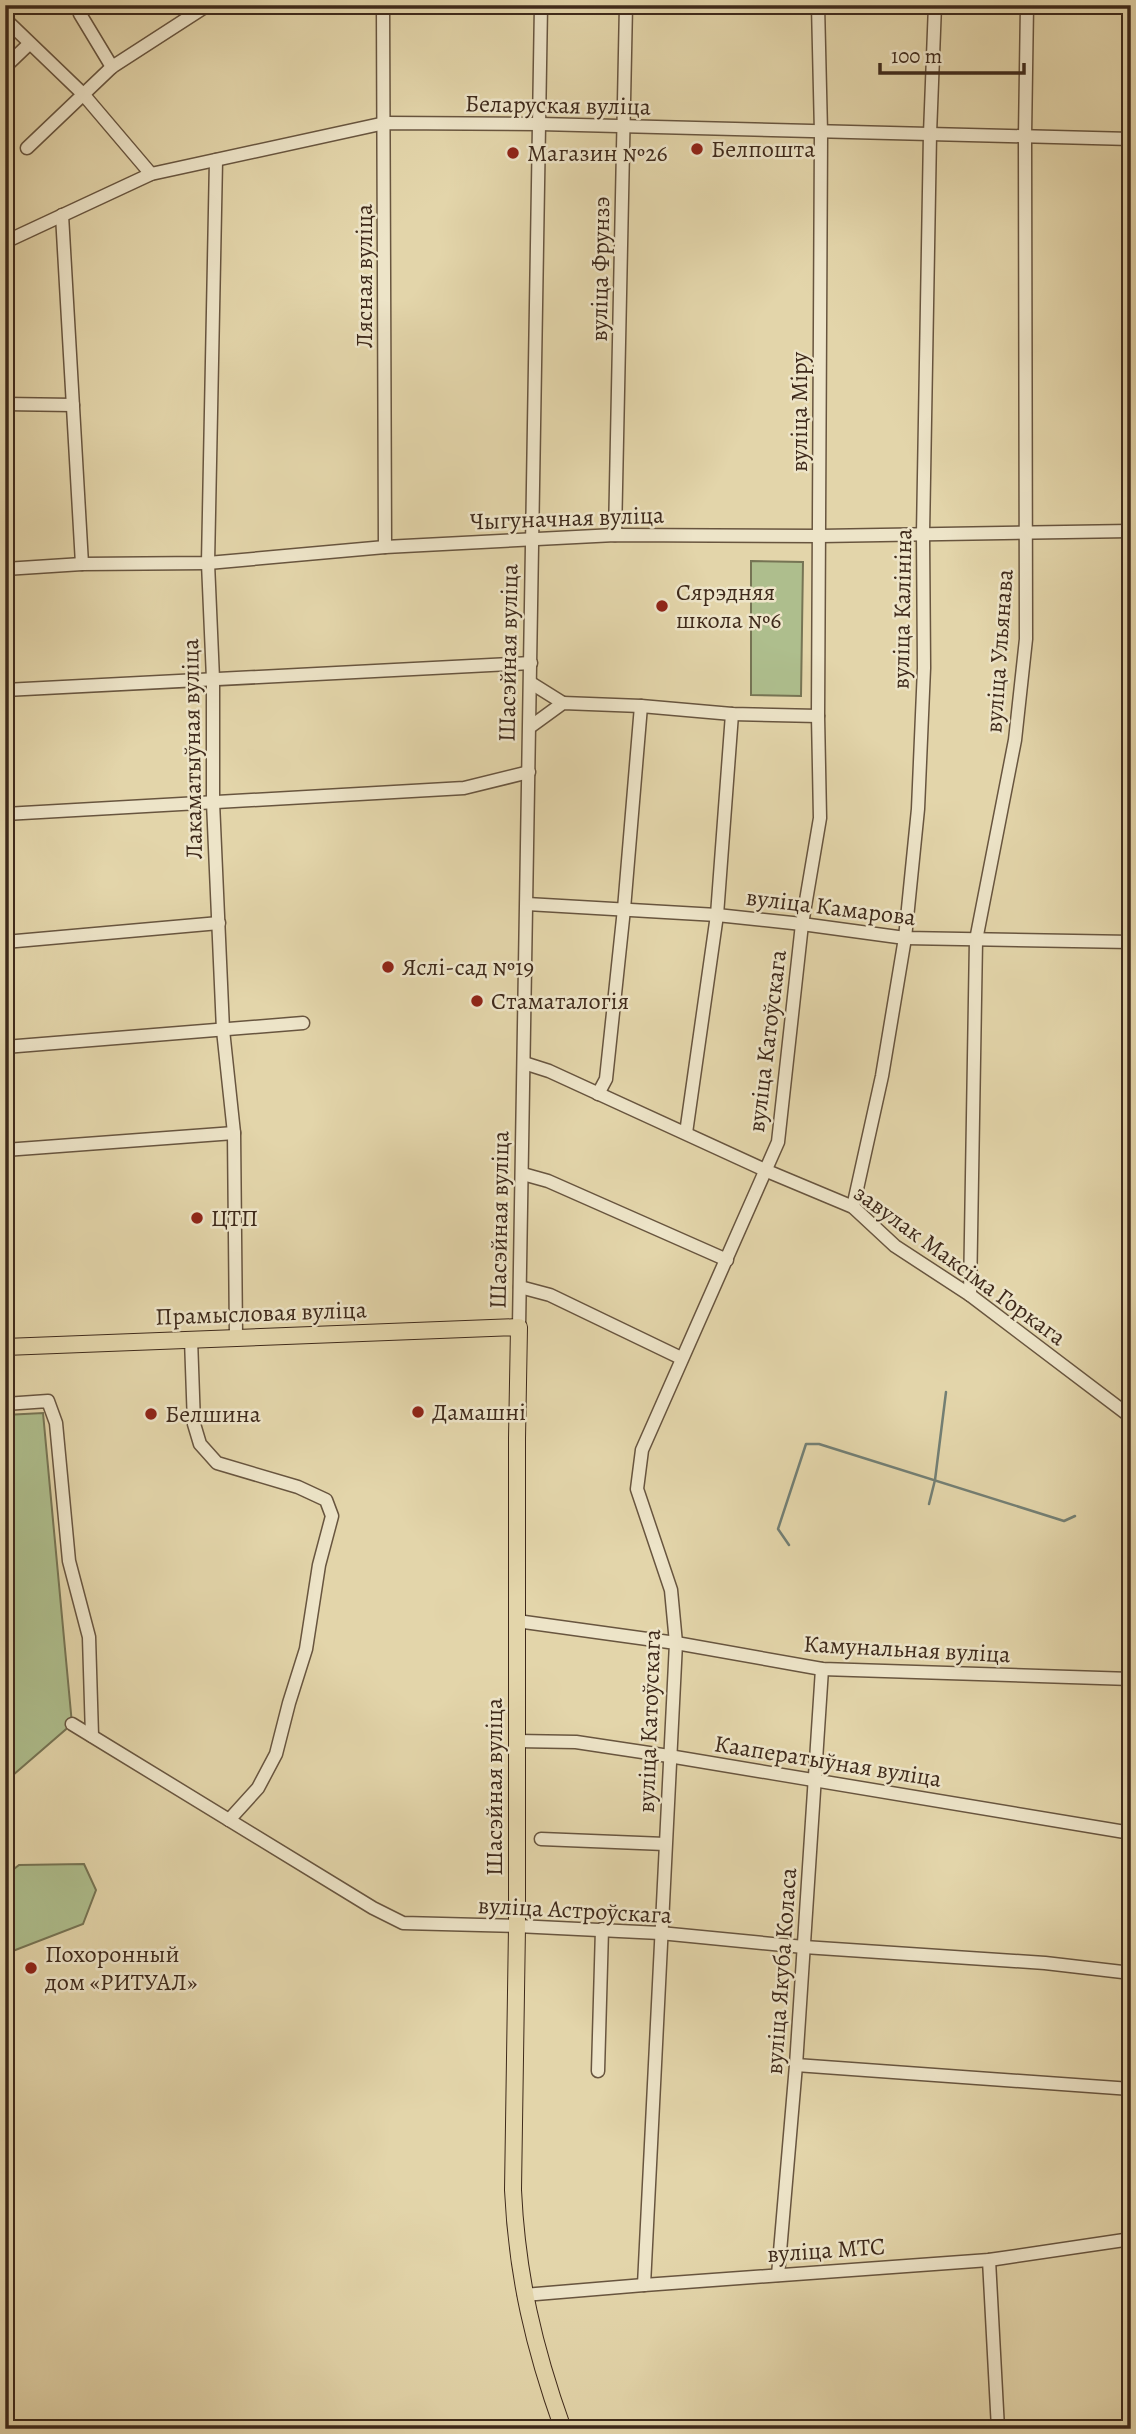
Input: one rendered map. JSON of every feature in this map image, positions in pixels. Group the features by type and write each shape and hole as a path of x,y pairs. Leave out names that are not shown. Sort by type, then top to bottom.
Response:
{"main road":[{"name":"Прамысловая вуліца","path":"5,1347 519,1327"},
{"name":"Шасэйная вуліца","path":"519,1327 517,1926 513,2190 524,2295 540,2361 562,2429"}],"street":[{"path":"89,5 79,14 112,67"},
{"path":"27,148 112,67 208,5"},
{"name":"Лясная вуліца","path":"383,5 385,547"},
{"name":"Шасэйная вуліца","path":"519,1327 541,5"},
{"name":"вуліца Фрунзэ","path":"615,535 626,5"},
{"name":"вуліца Міру","path":"818,5 821,133 818,716 820,818"},
{"name":"вуліца Калініна","path":"853,1207 882,1076 905,939 918,809 923,668 923,534 934,5"},
{"name":"вуліца Ульянава","path":"970,1295 976,940 1015,740 1026,639 1027,5"},
{"path":"5,19 83,94 151,174"},
{"path":"5,67 29,44"},
{"name":"Беларуская вуліца","path":"5,242 151,174 384,123 540,124 1131,139"},
{"name":"Лакаматыўная вуліца","path":"216,160 208,563 213,679 213,802 223,1030 234,1133 236,1337"},
{"path":"62,215 82,564"},
{"path":"5,404 73,405"},
{"name":"Чыгуначная вуліца","path":"5,569 82,564 208,563 385,547 615,535 820,536 1131,531"},
{"path":"5,690 531,663"},
{"path":"531,683 564,703 732,714 818,716"},
{"path":"530,727 564,703"},
{"path":"598,1094 606,1079 641,706"},
{"path":"686,1133 717,915 732,714"},
{"path":"5,814 464,788 529,772"},
{"name":"вуліца Катоўскага","path":"644,2284 669,1756 677,1643 671,1590 637,1489 642,1450 778,1142 802,924 820,818"},
{"name":"вуліца Камарова","path":"527,904 717,915 905,939 1131,942"},
{"path":"5,942 219,923"},
{"path":"5,1047 303,1023"},
{"name":"завулак Максіма Горкага","path":"524,1063 549,1071 766,1171 853,1207 895,1246 970,1295 1131,1417"},
{"path":"5,1150 234,1133"},
{"path":"523,1174 548,1181 727,1260"},
{"path":"520,1287 550,1296 681,1358"},
{"path":"191,1339 194,1423 200,1444 217,1463 298,1487 326,1500 332,1516 318,1565 306,1649 276,1754 258,1788 229,1820"},
{"path":"5,1404 48,1401 56,1423 69,1561 89,1637 92,1736"},
{"name":"Камунальная вуліца","path":"517,1620 677,1643 822,1669 1131,1679"},
{"name":"вуліца Якуба Коласа","path":"778,2275 796,2066 822,1669"},
{"name":"вуліца Астроўскага","path":"72,1724 403,1923 602,1929 804,1947 1045,1963 1131,1973"},
{"name":"Кааператыўная вуліца","path":"517,1741 576,1742 1131,1833"},
{"path":"541,1839 666,1844"},
{"path":"598,2071 602,1929"},
{"path":"796,2066 1131,2089"},
{"name":"вуліца МТС","path":"524,2295 989,2260 1131,2239"},
{"path":"989,2260 998,2429"}],"green space":[{"path":"751,561 803,562 801,696 751,695"},
{"path":"43,1413 72,1724 5,1782 5,1415"},
{"path":"84,1864 96,1890 83,1924 5,1954 5,1876 19,1865"}],"waterway":[{"path":"929,1504 935,1480 946,1392"},
{"path":"789,1545 778,1529 806,1444 819,1444 1064,1521 1075,1516"}],"place":[{"name":"Белпошта","path":"697,149"},
{"name":"Магазин №26","path":"513,153"},
{"name":"Сярэдняя школа №6","path":"662,606"},
{"name":"Яслі-сад №19","path":"388,967"},
{"name":"Стаматалогія","path":"477,1001"},
{"name":"ЦТП","path":"197,1218"},
{"name":"Дамашні","path":"418,1412"},
{"name":"Белшина","path":"151,1414"},
{"name":"Похоронный дом «РИТУАЛ»","path":"31,1968"}]}
